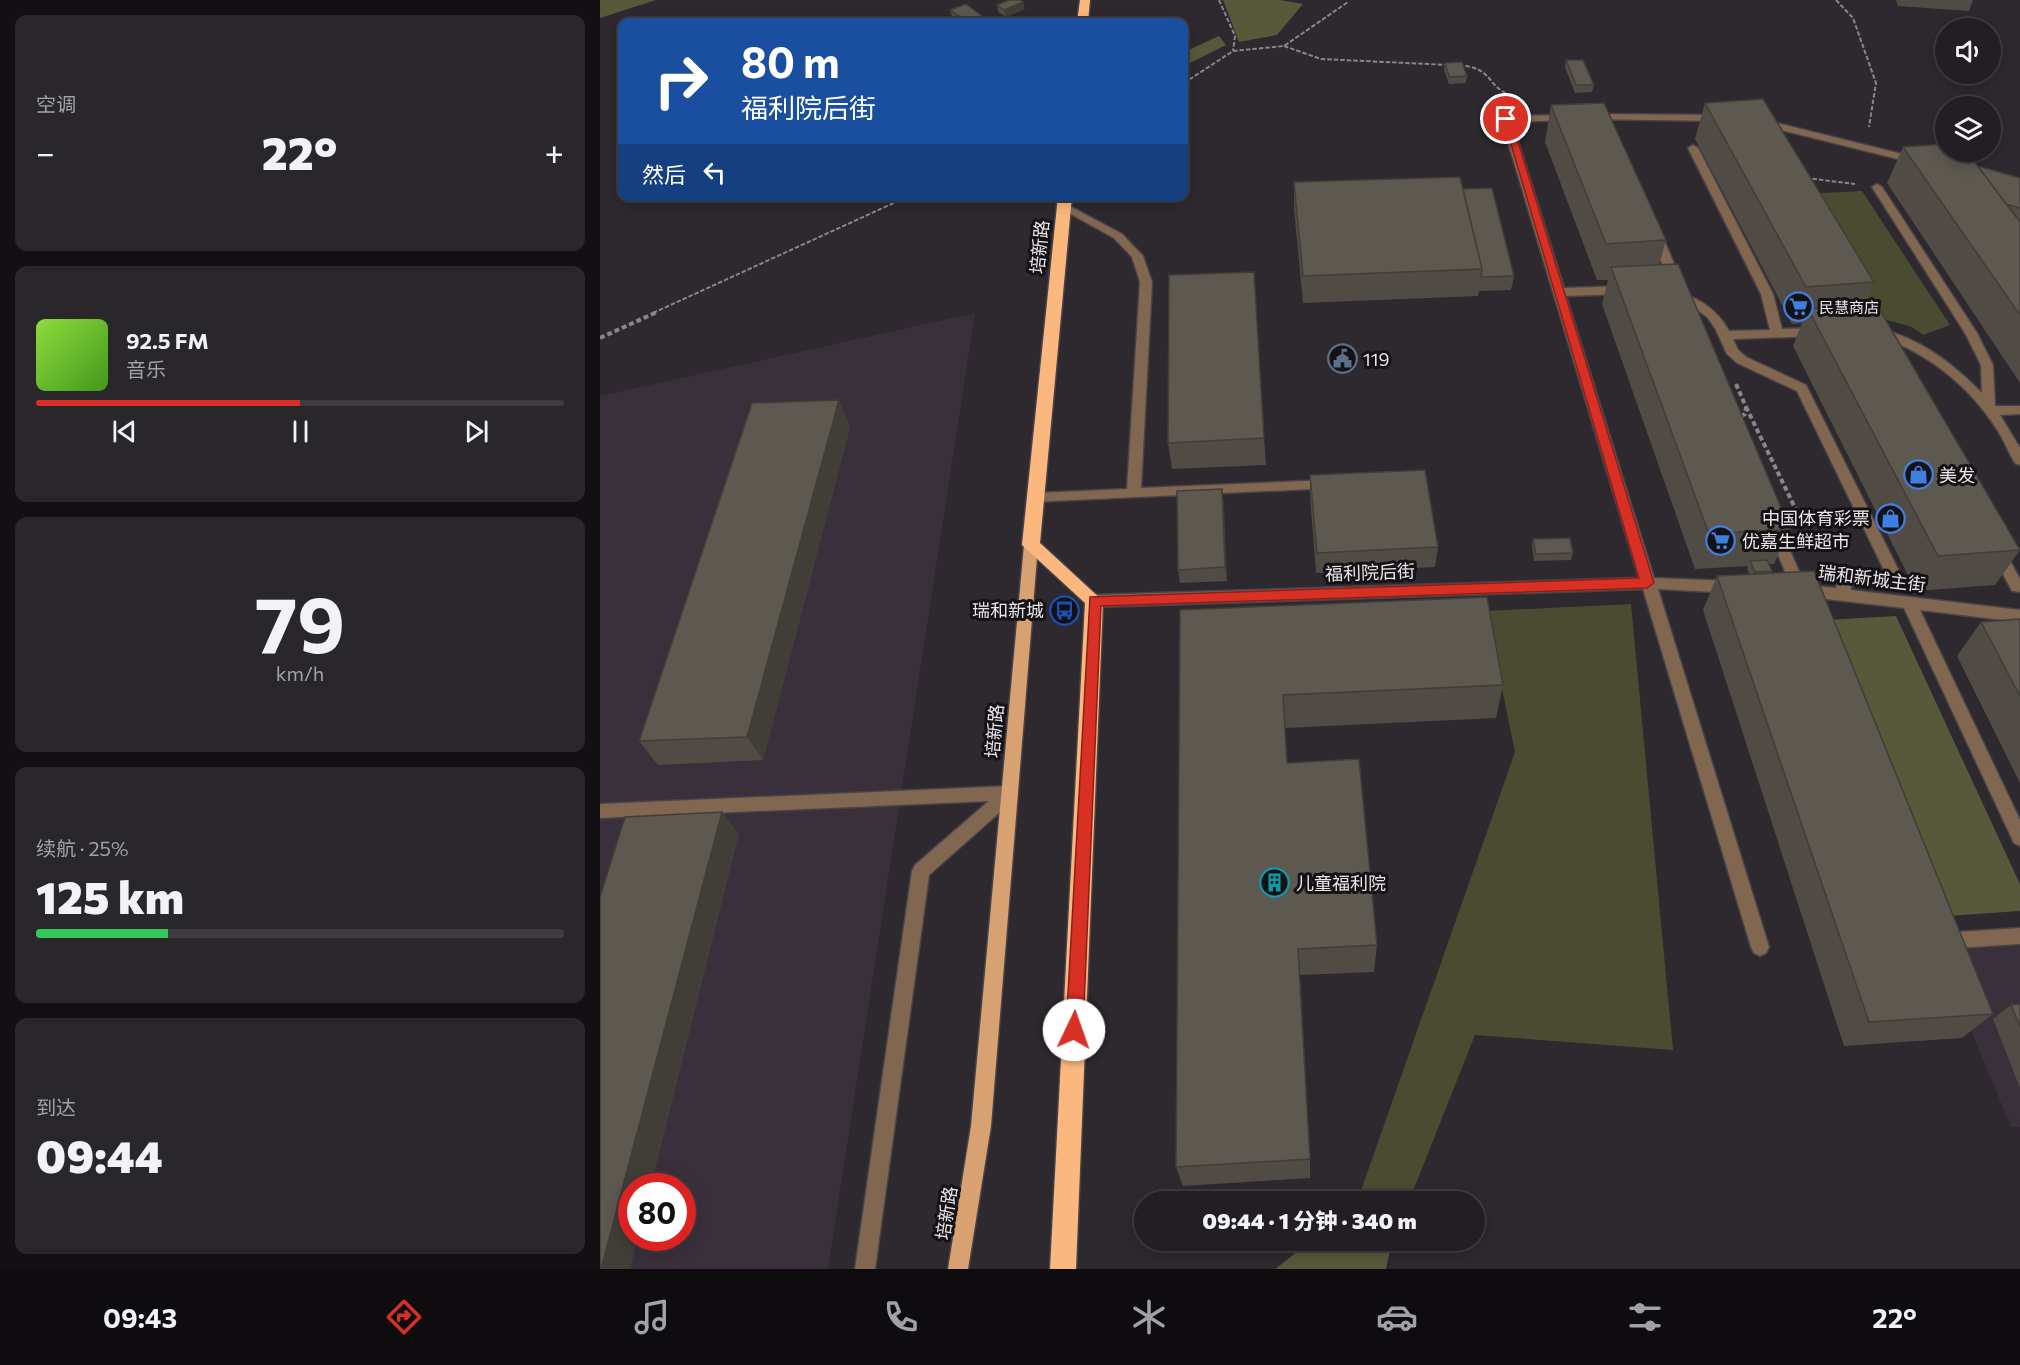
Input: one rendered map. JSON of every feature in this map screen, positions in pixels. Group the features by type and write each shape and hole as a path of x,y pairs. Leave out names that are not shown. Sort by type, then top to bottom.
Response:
{"highway":[{"path":"1083,18 1085,0"},
{"name":"培新路","path":"1031,545 1064,201"},
{"path":"1031,545 1094,601 1063,1269"}],"main road":[{"name":"培新路","path":"958,1269 981,1126 1031,545"}],"street":[{"path":"1760,947 1506,119 1608,122 1742,118 1933,165"},
{"path":"1693,148 1767,294 1777,333"},
{"path":"1877,187 1975,341 1987,365 1989,411"},
{"path":"1064,201 1118,236 1137,255 1146,282 1134,494"},
{"path":"1652,227 1671,271"},
{"path":"1560,292 1634,289"},
{"path":"1687,317 1672,294 1700,303 1720,324 1734,355 1750,366 1785,377 1802,388 1895,577 1845,581 1846,595"},
{"path":"1869,328 1906,342 1956,374 2000,423 2020,460"},
{"path":"1725,335 1831,331"},
{"path":"1912,362 1929,355"},
{"path":"1989,411 2020,410"},
{"path":"1036,498 1341,484"},
{"path":"1769,516 1794,589 1808,611"},
{"path":"1988,535 2018,587"},
{"path":"1647,583 1752,588"},
{"name":"福利院后街","path":"1094,601 1647,583"},
{"name":"瑞和新城主街","path":"1794,589 2020,616"},
{"path":"1909,602 2020,838"},
{"path":"600,811 1010,793"},
{"path":"865,1269 921,871 1010,793"},
{"path":"1934,920 1942,941 2020,936"}],"path":[{"path":"1219,0 1235,36 1233,51"},
{"path":"1836,0 1853,18 1876,83 1871,126 1863,130"},
{"path":"1284,46 1348,2"},
{"path":"1188,80 1233,51 1284,46 1321,59 1478,66 1488,71 1499,91 1511,95"},
{"path":"1798,177 1877,187"},
{"path":"600,338 898,201"},
{"path":"1743,361 1733,376 1802,523"},
{"path":"1737,418 1745,414 1746,407"}],"shaded area":[{"path":"975,313 828,1269 600,1269 600,396"},
{"path":"2020,941 2020,1127 2011,1127 1937,948"}],"green space":[{"path":"600,0 656,0 600,18"},
{"path":"1223,0 1280,0 1303,4 1277,35 1239,42"},
{"path":"1219,36 1226,45 1188,64 1188,50"},
{"path":"1862,191 1950,325 1923,335 1912,327 1876,317 1802,194"},
{"path":"1631,604 1673,1050 1475,1035 1413,1191 1361,1191 1515,752 1486,611"},
{"path":"1896,616 2020,884 2020,911 1947,916 1826,620"},
{"path":"1298,1251 1390,1251 1386,1269 1275,1269"}],"building":[{"path":"1009,0 1023,2 1004,10 997,5"},
{"path":"966,4 985,18 962,18 950,10"},
{"path":"1566,60 1583,60 1594,85 1576,85"},
{"path":"1462,62 1467,76 1449,77 1445,63"},
{"path":"1763,99 1874,282 1806,287 1705,103"},
{"path":"1604,103 1666,240 1606,244 1551,105"},
{"path":"1935,145 1935,162 1975,162 2020,222 2020,315 1903,147"},
{"path":"1978,166 2020,178 2020,208 2006,204"},
{"path":"1460,177 1482,269 1303,276 1294,182"},
{"path":"1492,188 1514,276 1481,277 1482,269 1463,189"},
{"path":"1678,264 1790,529 1709,534 1611,267"},
{"path":"1254,272 1264,438 1168,443 1169,275"},
{"path":"1877,305 2020,550 1938,556 1808,309"},
{"path":"839,400 747,737 639,741 752,403"},
{"path":"1425,470 1438,547 1317,553 1310,475"},
{"path":"1222,489 1225,567 1178,570 1177,491"},
{"path":"1570,538 1573,553 1536,554 1533,539"},
{"path":"1767,560 1772,571 1755,572 1750,561"},
{"path":"1814,571 1993,1014 1869,1022 1717,576"},
{"name":"儿童福利院","path":"1487,597 1503,685 1283,695 1287,763 1359,759 1377,945 1298,949 1310,1159 1176,1167 1180,610"},
{"path":"2020,619 2020,696 1981,622"},
{"path":"722,812 626,1173 618,1173 618,1205 600,1269 600,897 625,817"},
{"path":"2020,1004 2020,1027 2011,1005"}],"place":[{"name":"民慧商店","path":"1798,307"},
{"name":"119","path":"1342,359"},
{"name":"美发","path":"1918,475"},
{"name":"中国体育彩票","path":"1891,518"},
{"name":"优嘉生鲜超市","path":"1721,541"},
{"name":"瑞和新城","path":"1065,610"},
{"name":"儿童福利院","path":"1275,883"}],"route":[{"path":"1074,1030 1094,601 1647,583 1506,119"}]}
